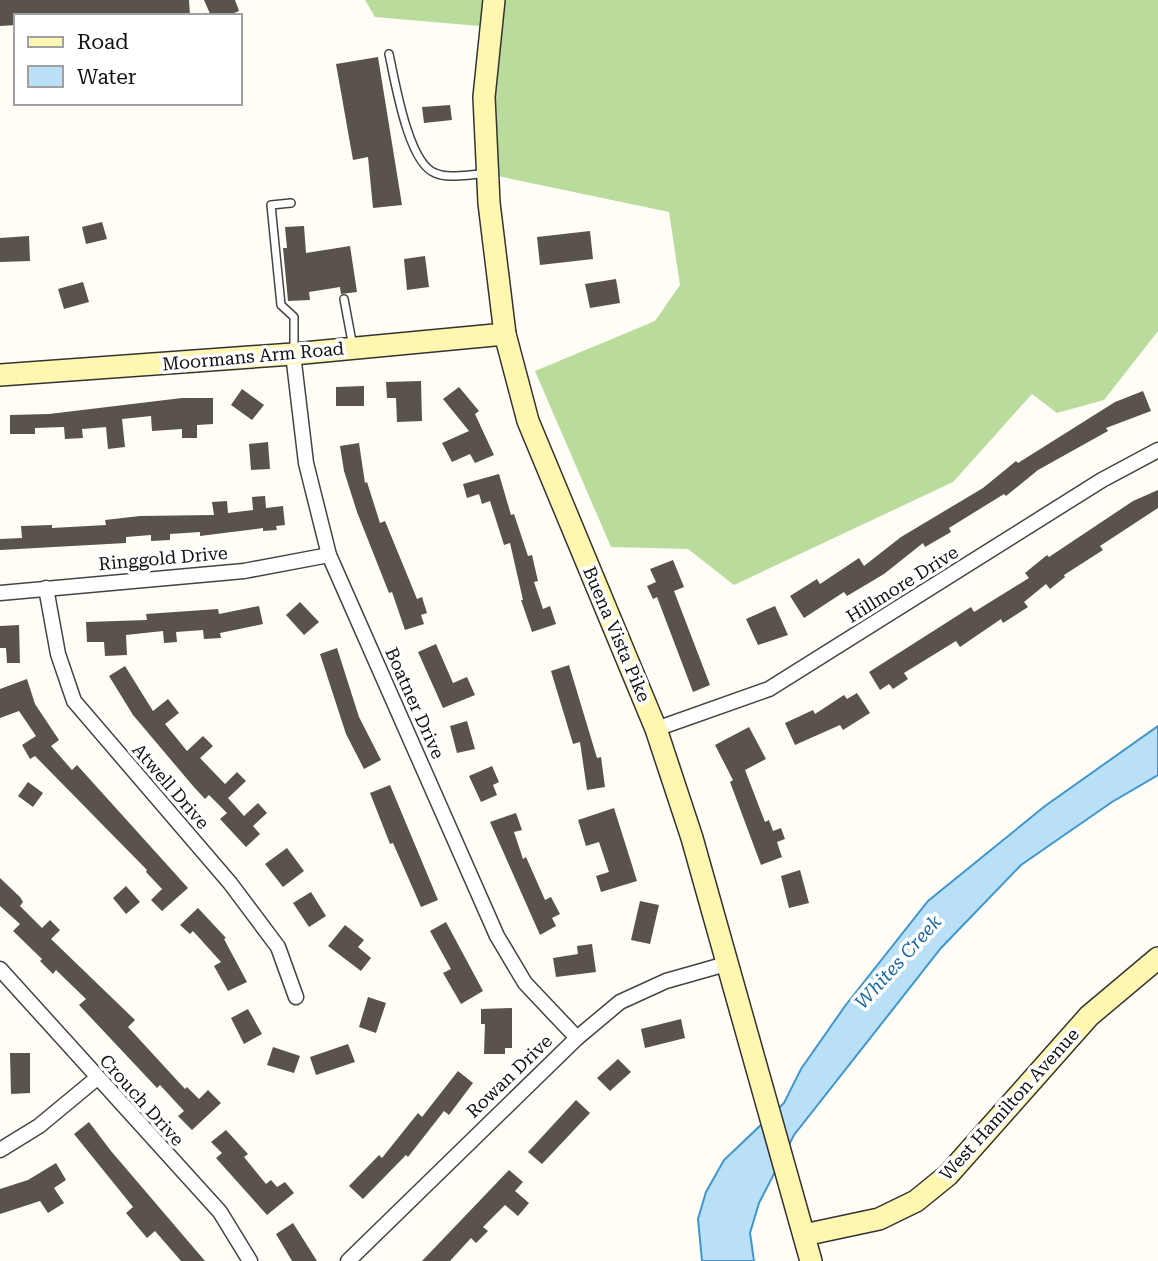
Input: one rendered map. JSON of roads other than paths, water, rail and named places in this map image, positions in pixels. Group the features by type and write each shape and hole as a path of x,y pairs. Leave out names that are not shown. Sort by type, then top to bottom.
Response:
{"main road":[{"name":"Buena Vista Pike","path":"494,0 484,97 488,174 505,334 528,421 656,729 692,838 811,1261"},
{"name":"Moormans Arm Road","path":"0,375 293,354 505,334"},
{"name":"West Hamilton Avenue","path":"804,1235 879,1219 916,1201 948,1175 1089,1016 1158,958"}],"street":[{"name":"Boatner Drive","path":"293,354 306,463 329,555 497,936 525,983 577,1038"},
{"name":"Hillmore Drive","path":"656,729 769,689 1102,480 1158,450"},
{"name":"Ringgold Drive","path":"0,593 268,568 329,555"},
{"name":"Atwell Drive","path":"46,588 58,654 74,701 230,883 278,947 296,997"},
{"name":"Rowan Drive","path":"348,1261 577,1038 620,1002 666,981 726,964"},
{"name":"Crouch Drive","path":"0,969 220,1212 250,1261"},
{"path":"0,1150 39,1126 97,1078"}],"lane":[{"path":"389,54 411,137 422,163 435,173 488,174"},
{"path":"290,203 271,205 281,305 294,317 296,339 293,354"},
{"path":"344,299 354,348"}],"water":[{"name":"Whites Creek","path":"1158,726 1158,775 1112,802 1021,865 941,948 794,1135 759,1203 750,1233 754,1261 702,1261 698,1219 706,1192 724,1160 784,1103 801,1069 845,1006 928,901 1045,806"}]}
